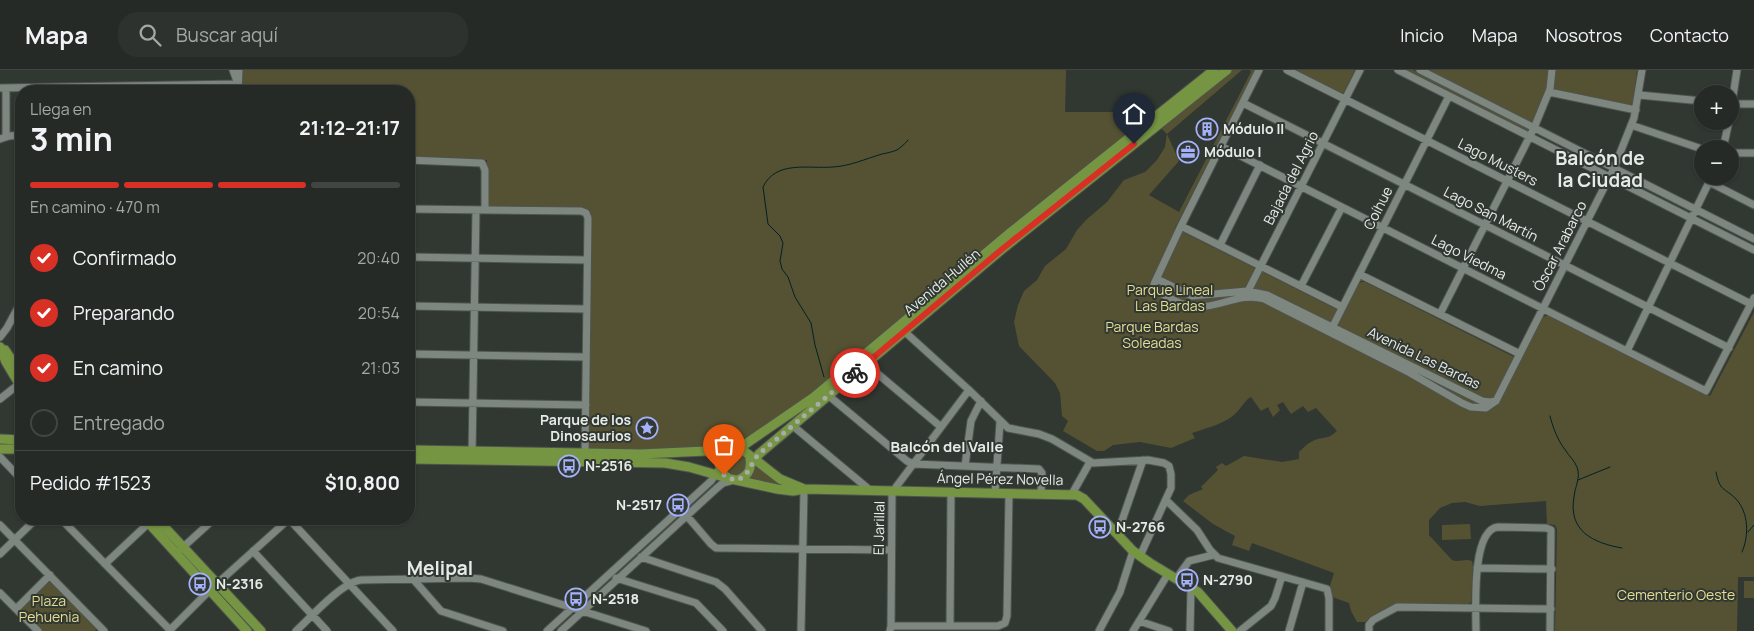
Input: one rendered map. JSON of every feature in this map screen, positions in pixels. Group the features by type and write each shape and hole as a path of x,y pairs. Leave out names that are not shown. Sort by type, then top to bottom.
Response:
{"main road":[{"name":"Avenida Huilén","path":"751,460 1012,241 1227,70"},
{"name":"Avenida Huilén","path":"731,450 749,442 814,397 1001,241 1211,71"},
{"path":"0,343 15,370"},
{"path":"0,347 6,362 15,373"},
{"path":"0,439 15,440"},
{"path":"0,449 15,450"},
{"name":"Ángel Pérez Novella","path":"415,450 472,455 585,458 665,463 718,471 733,479 793,491 804,489 1072,494 1084,499 1137,554 1203,597 1232,631"},
{"path":"718,471 721,459 731,450"},
{"name":"Ángel Pérez Novella","path":"585,458 640,454 744,451 751,460 780,479 804,489"},
{"name":"Ángel Pérez Novella","path":"415,459 472,455"},
{"path":"733,479 745,476 750,469 751,460"},
{"path":"156,525 214,587 261,631"},
{"path":"214,587 247,631"}],"street":[{"path":"233,70 237,85"},
{"path":"238,85 239,70"},
{"path":"1157,279 1181,226 1260,70"},
{"name":"Lago Musters","path":"1287,70 1670,263 1753,301"},
{"name":"Bajada del Agrio","path":"1246,294 1360,70"},
{"path":"1398,70 1754,250"},
{"path":"1420,70 1754,240"},
{"path":"1440,314 1534,128 1549,92 1552,70"},
{"name":"Óscar Arabarco","path":"1496,401 1614,168 1636,110 1642,70"},
{"path":"1734,85 1737,70"},
{"path":"3,88 3,138"},
{"path":"1549,92 1636,110"},
{"path":"1639,95 1694,101"},
{"name":"Coíhue","path":"1331,329 1449,96"},
{"name":"Lago San Martín","path":"1243,103 1728,348"},
{"path":"1739,104 1754,104"},
{"path":"1631,125 1694,146"},
{"name":"Lago Viedma","path":"1221,146 1706,391 1728,348"},
{"path":"1739,153 1754,153"},
{"path":"415,160 478,162 484,164 485,210"},
{"path":"1220,245 1260,165"},
{"path":"1627,351 1708,185"},
{"path":"1721,185 1754,205"},
{"path":"1301,286 1342,207"},
{"path":"415,209 580,211 586,213 588,218 585,458"},
{"path":"472,455 476,210"},
{"path":"1181,226 1342,307"},
{"path":"415,257 587,260"},
{"path":"1359,274 1520,354"},
{"name":"Avenida Las Bardas","path":"1246,294 1196,307 1182,304 1156,291 1154,288 1157,279 1192,296 1246,294 1267,295 1471,407 1486,408 1496,401"},
{"path":"1728,348 1753,301"},
{"path":"415,306 587,309"},
{"path":"0,337 15,313"},
{"name":"Avenida Las Bardas","path":"1331,329 1482,401 1496,401"},
{"path":"905,332 1008,428 1039,434 1052,439 1090,462 1101,464 1143,460 1164,463 1169,466 1171,484 1166,500 1099,631"},
{"path":"415,354 586,357"},
{"path":"866,364 942,427"},
{"path":"0,399 15,386"},
{"name":"El Jarillal","path":"890,628 892,498 894,491 969,390"},
{"path":"829,396 913,464 1037,469 1042,471 1041,494"},
{"path":"965,466 971,422 981,401"},
{"path":"415,402 586,405"},
{"path":"995,493 1000,422"},
{"path":"793,426 871,491"},
{"path":"0,457 15,472"},
{"path":"1117,535 1143,460"},
{"path":"1072,494 1090,462"},
{"path":"547,631 718,471"},
{"path":"561,631 720,486 733,479"},
{"path":"801,631 804,489"},
{"path":"950,626 951,492"},
{"path":"890,628 950,626 973,628 1001,626 1005,623 1007,616 1009,493"},
{"path":"1166,500 1197,530 1213,554 1224,560 1322,587 1328,592 1328,631"},
{"path":"687,516 716,548 891,550"},
{"path":"0,525 101,630"},
{"path":"0,554 30,525"},
{"path":"67,525 170,631 214,587 282,525"},
{"path":"105,564 146,525"},
{"path":"180,550 207,525"},
{"path":"295,525 393,631"},
{"path":"1476,631 1477,568 1486,535 1490,529 1498,527 1550,529 1552,534 1550,631"},
{"path":"253,551 327,631"},
{"path":"1133,631 1172,577 1189,561 1213,554"},
{"path":"642,557 716,582 725,589 762,631"},
{"path":"1477,568 1552,569"},
{"path":"610,574 696,603 723,631"},
{"path":"16,609 50,575"},
{"path":"1240,631 1271,606 1282,576"},
{"path":"296,631 349,584 361,580 477,578 646,631"},
{"path":"413,579 441,611 503,631"},
{"path":"1289,631 1303,582"},
{"path":"1190,631 1191,588"},
{"path":"0,593 38,631"},
{"path":"1369,628 1373,620 1397,607 1551,608"},
{"path":"1139,621 1170,631"}],"green space":[{"path":"242,70 1066,70 1065,112 1147,112 1152,117 811,396 738,445 689,450 589,449 587,444 590,210 491,207 487,203 487,160 415,158 415,85 241,85"},
{"path":"1231,70 1242,70 1167,134 1159,126"},
{"name":"Parque Bardas Soleadas","path":"1250,70 1255,70 1175,228 1344,313 1358,285 1361,282 1365,282 1520,360 1543,317 1549,315 1710,396 1754,312 1754,577 1738,577 1737,631 1555,631 1557,529 1555,525 1547,524 1546,501 1480,506 1465,502 1452,503 1440,508 1429,520 1429,535 1452,560 1472,561 1471,602 1466,605 1394,604 1369,618 1366,622 1357,622 1349,603 1335,598 1328,592 1334,573 1252,543 1249,551 1232,545 1235,536 1213,524 1183,501 1189,495 1203,489 1201,487 1218,470 1216,467 1222,463 1226,466 1244,456 1282,462 1299,459 1299,452 1308,444 1315,440 1329,437 1337,431 1316,408 1308,412 1303,406 1291,414 1283,402 1277,405 1280,410 1273,417 1268,407 1261,411 1251,397 1227,420 1192,433 1195,438 1171,448 1140,442 1113,445 1104,451 1097,451 1063,431 1068,421 1062,416 1060,393 1055,383 1019,346 1014,322 1018,305 1024,291 1037,280 1045,266 1066,249 1077,230 1107,202 1124,180 1145,172 1157,160 1165,147 1167,134 1179,161 1149,195 1179,212 1251,72"},
{"path":"1292,70 1355,70 1344,92 1341,94"},
{"path":"1402,70 1413,70 1527,127 1528,130 1527,132"},
{"path":"1425,70 1550,70 1548,87 1534,122 1531,123"},
{"path":"1555,70 1637,70 1633,103 1630,105 1554,91 1552,88"},
{"path":"735,452 740,453 746,459 746,469 740,475 735,476 730,475 724,469 723,464 724,459 730,453"},
{"path":"754,465 794,489 747,479"},
{"path":"1470,524 1471,539 1442,540 1442,525"},
{"name":"Plaza Pehuenia","path":"50,580 97,627 95,631 41,631 21,610 21,607"},
{"path":"1744,581 1754,581 1754,598 1744,598"}],"waterway":[{"path":"824,377 811,323 795,297 788,277 782,269 780,261 783,243 780,236 768,224 763,187 769,178 784,169 833,167 858,162 897,150 908,140"},
{"path":"1550,416 1558,439 1577,467 1578,478 1573,509 1579,527 1592,539 1622,548"},
{"path":"1578,480 1610,467"},
{"path":"1716,472 1721,486 1736,499 1743,511 1747,532 1742,552"},
{"path":"1748,532 1754,525"}],"way so far":[{"path":"724,475 734,480 745,476 753,460 759,454 855,373"}],"place":[{"name":"Módulo II","path":"1207,129"},
{"name":"Módulo I","path":"1188,152"},
{"name":"Parque de los Dinosaurios","path":"647,428"},
{"name":"N-2516","path":"569,466"},
{"name":"N-2517","path":"678,505"},
{"name":"N-2766","path":"1100,527"},
{"name":"N-2790","path":"1187,580"},
{"name":"N-2316","path":"200,584"},
{"name":"N-2518","path":"576,599"}],"district":[{"name":"Balcón de la Ciudad","path":"1600,169"},
{"name":"Balcón del Valle","path":"947,447"},
{"name":"Melipal","path":"440,568"}],"route":[{"path":"855,373 1001,250 1134,144"}],"park label":[{"name":"Parque Lineal Las Bardas","path":"1170,298"},
{"name":"Cementerio Oeste","path":"1676,595"}]}
